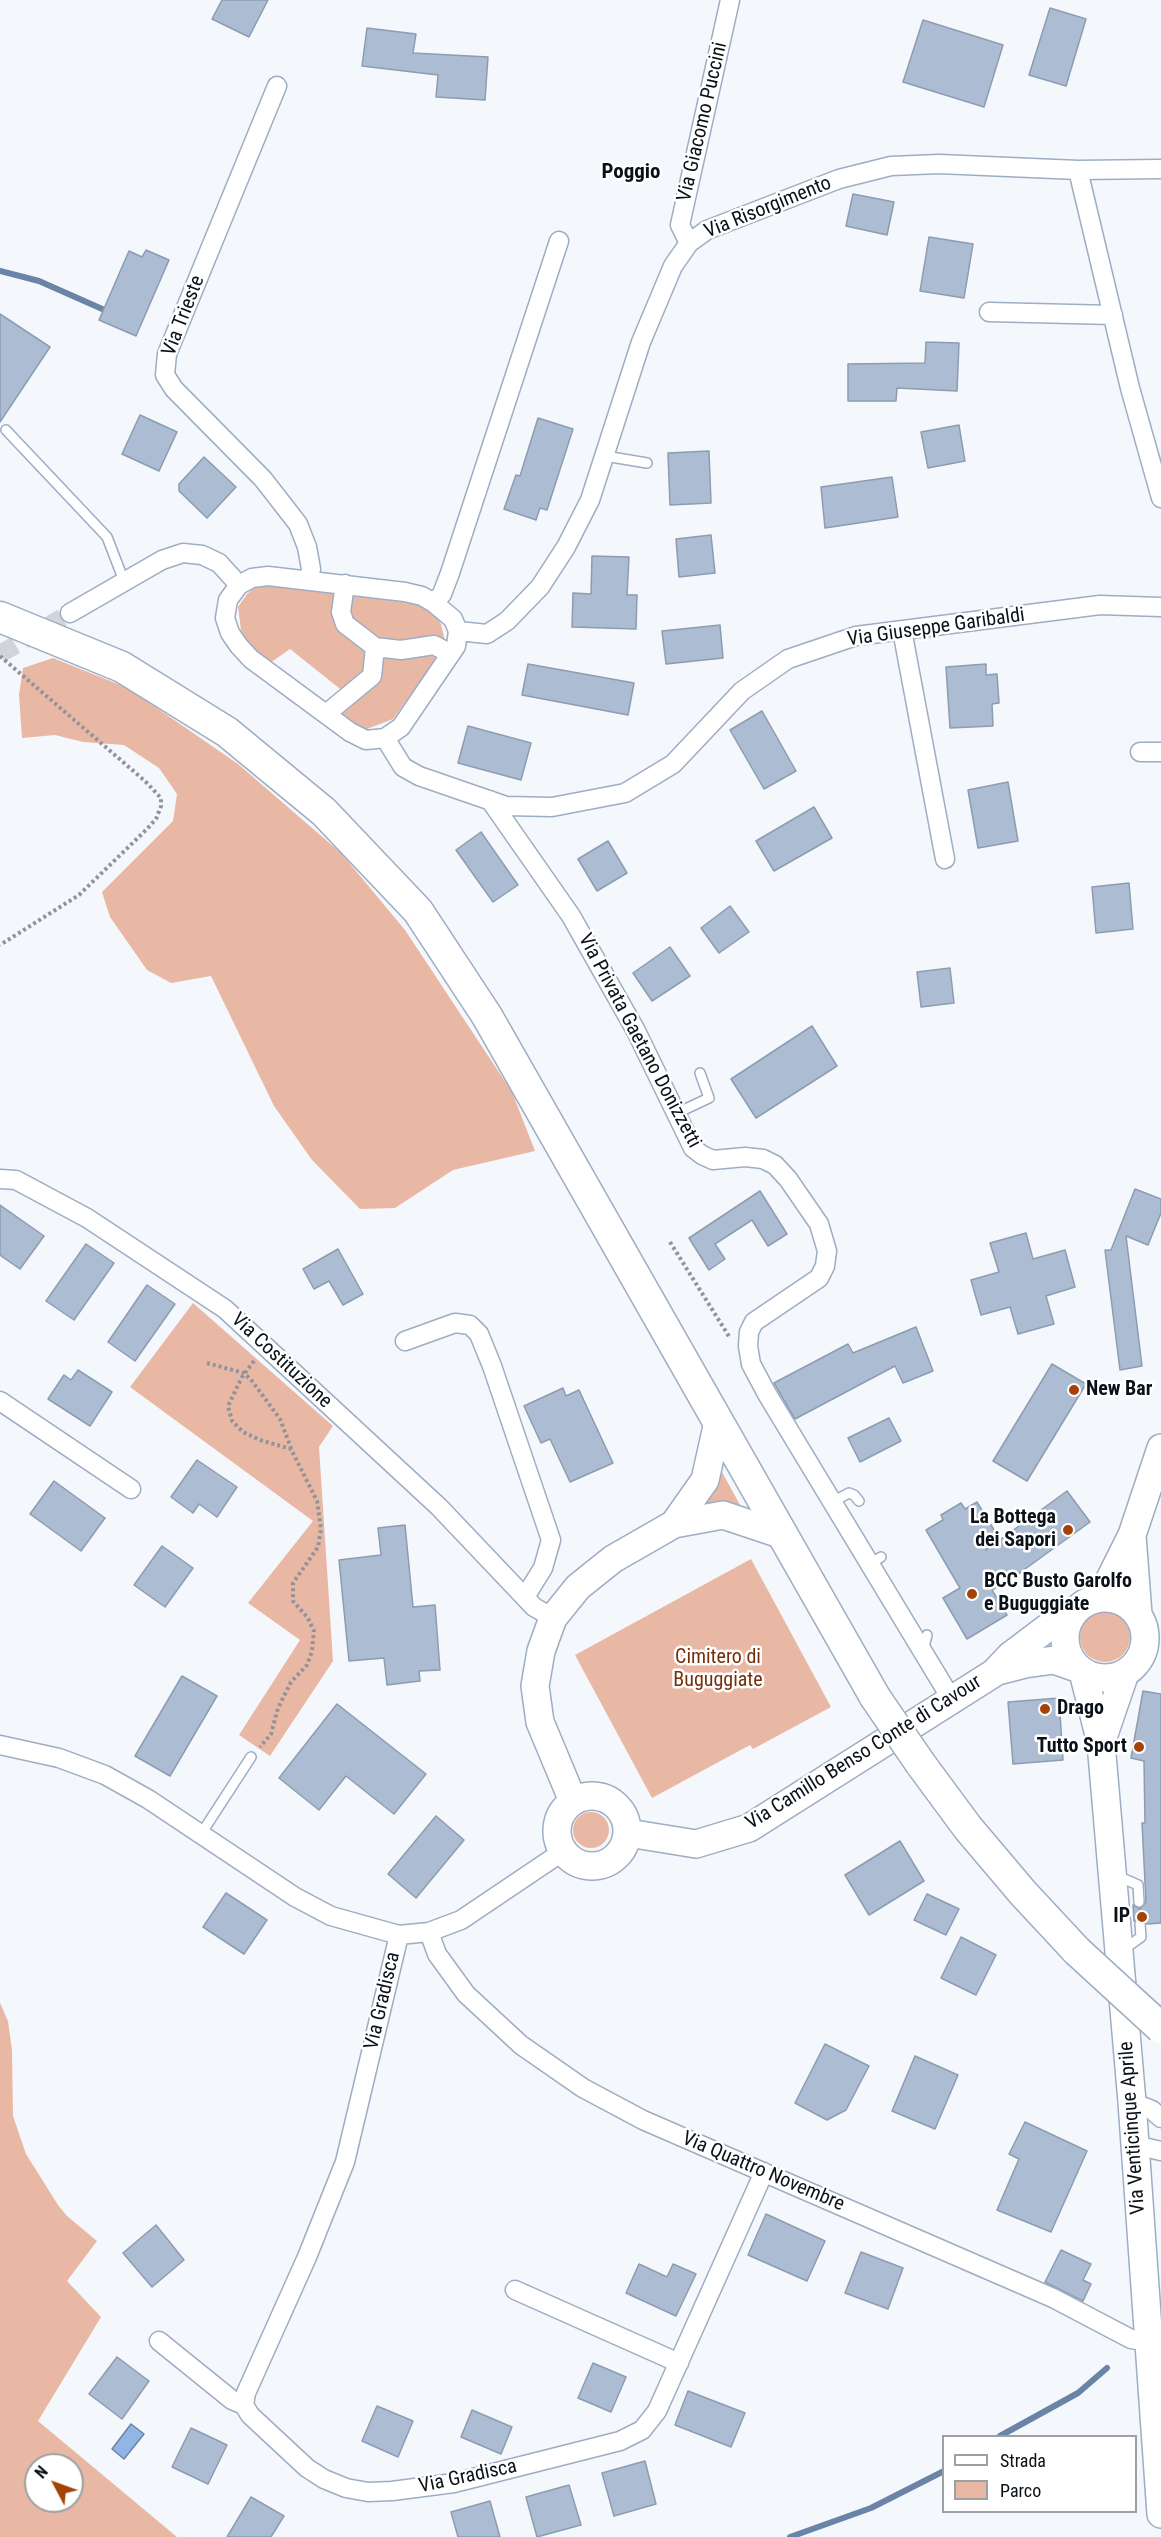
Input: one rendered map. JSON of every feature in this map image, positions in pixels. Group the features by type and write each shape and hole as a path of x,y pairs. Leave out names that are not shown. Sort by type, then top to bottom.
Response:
{"main road":[{"path":"0,617 122,668 227,732 324,812 418,911 487,1016 875,1698 968,1828 1023,1893 1077,1951 1161,2028"},
{"path":"674,1524 705,1480 718,1422"},
{"path":"1101,1597 1132,1535 1161,1448"},
{"path":"573,1801 540,1722 535,1686 541,1651 553,1618 578,1587 613,1559 674,1524 723,1515 780,1534"},
{"path":"1132,1535 1138,1614 1145,1634 1143,1663 1104,1678 1080,1670 1069,1657 1064,1644 1069,1618 1088,1600 1101,1597 1115,1598 1128,1604 1138,1614"},
{"name":"Via Camillo Benso Conte di Cavour","path":"628,1833 696,1844 749,1828 994,1673 1010,1656 1047,1628 1069,1618"},
{"name":"Via Camillo Benso Conte di Cavour","path":"994,1673 1025,1664 1054,1660 1080,1670"},
{"name":"Via Venticinque Aprile","path":"1101,1743 1143,1663"},
{"name":"Via Venticinque Aprile","path":"1080,1670 1101,1743 1132,2102 1161,2514"},
{"path":"594,1796 605,1798 622,1812 627,1822 628,1833 620,1854 601,1866 590,1867 579,1865 562,1852 557,1841 556,1830 564,1808 573,1801 594,1796"}],"street":[{"name":"Via Giacomo Puccini","path":"689,243 680,225 730,0"},
{"name":"Via Trieste","path":"277,86 166,354 165,375 174,390 263,478 298,524 307,547 311,569 309,579"},
{"name":"Via Risorgimento","path":"458,631 487,634 507,621 540,586 566,547 590,500 641,342 673,266 689,243 707,230 838,179 891,166 939,164 1078,170 1161,170"},
{"path":"1078,170 1161,498"},
{"path":"434,603 442,594 450,573 559,241"},
{"path":"989,312 1113,315"},
{"path":"70,613 162,560 183,553 202,555 219,563 239,585"},
{"path":"268,576 345,584 405,592 434,603 453,619 458,631 456,646 451,654 401,727 385,738 366,740 350,732 251,659 230,633 225,618 228,600 239,585 252,578 268,576"},
{"path":"345,584 341,612 345,624 375,647 401,650 434,645 451,654"},
{"name":"Via Giuseppe Garibaldi","path":"385,738 403,767 419,777 506,806 552,807 625,793 673,764 742,691 788,659 856,636 1100,605 1161,607"},
{"path":"902,630 945,859"},
{"path":"326,714 372,676 375,647"},
{"path":"1140,752 1161,752"},
{"name":"Via Privata Gaetano Donizzetti","path":"490,800 571,916 636,1031 678,1113 693,1148 713,1160 745,1157 763,1159 775,1165 788,1179 819,1224 826,1251 825,1266 819,1278 754,1322 749,1332 748,1346 752,1364"},
{"name":"Via Costituzione","path":"0,1179 16,1179 87,1218 225,1309 439,1507 534,1607 553,1618"},
{"path":"405,1341 455,1323 470,1325 479,1334 551,1540 543,1568 525,1597"},
{"path":"752,1364 767,1394 832,1502 876,1561 925,1643 952,1700"},
{"path":"0,1401 131,1489"},
{"path":"0,1745 59,1758 105,1775 201,1834 295,1897 331,1916 399,1935 429,1932 461,1920 562,1852"},
{"name":"Via Quattro Novembre","path":"429,1932 437,1954 466,1994 521,2045 583,2088 643,2120 1053,2298 1131,2339 1149,2342"},
{"name":"Via Gradisca","path":"399,1935 345,2162 307,2257 246,2392 244,2404 250,2415 285,2450 324,2479 346,2488 368,2492 392,2492 454,2483 620,2441 642,2430 657,2411 764,2172"},
{"path":"1132,2102 1152,2110 1161,2118"},
{"path":"1135,2145 1161,2151"},
{"path":"514,2290 679,2363"},
{"name":"Via Gradisca","path":"159,2341 232,2400 244,2404"}],"lane":[{"path":"6,430 107,537 124,581"},
{"path":"604,456 647,463"},
{"path":"678,1113 709,1098 700,1073"},
{"path":"832,1502 849,1494 855,1496 859,1501"},
{"path":"201,1834 251,1757"},
{"path":"1112,1874 1138,1885 1139,1902"},
{"path":"1119,1952 1141,1938 1140,1924"}],"path":[{"path":"0,656 145,780 161,798 161,806 156,819 79,895 0,945"},
{"path":"670,1242 727,1334 752,1364"},
{"path":"266,1347 244,1374 228,1406 232,1421 243,1432 260,1440 291,1449"},
{"path":"207,1363 244,1374 266,1397 280,1419 291,1449 316,1502 321,1529 318,1547 292,1583 293,1600 308,1618 314,1631 312,1651 307,1665 291,1682 278,1708 272,1734 251,1757"}],"green space":[{"path":"268,583 416,604 429,609 436,615 441,624 446,645 393,719 367,729 352,725 328,706 344,692 290,649 270,663 247,642 241,630 238,607 247,594 257,586"},
{"path":"53,658 128,688 238,764 341,853 405,930 512,1092 535,1151 453,1170 395,1208 360,1209 312,1160 274,1106 211,976 171,983 147,970 110,917 102,892 173,821 177,794 159,768 124,745 83,742 55,735 22,738 19,695 23,668"},
{"path":"193,1303 333,1426 319,1447 333,1661 270,1756 239,1735 300,1640 248,1603 313,1521 130,1387"},
{"path":"722,1472 740,1505 724,1502 703,1505 715,1490"},
{"name":"Cimitero di Buguggiate","path":"751,1559 831,1707 753,1749 750,1745 652,1798 575,1655"},
{"path":"1100,1612 1110,1612 1123,1619 1130,1632 1130,1642 1123,1655 1110,1662 1100,1662 1091,1658 1084,1651 1080,1642 1080,1632 1084,1623 1091,1616"},
{"path":"591,1812 604,1817 609,1830 604,1843 591,1848 578,1843 573,1830 578,1817"},
{"path":"0,2003 8,2021 12,2050 13,2116 26,2154 58,2205 67,2216 97,2241 67,2281 101,2317 38,2421 76,2453 24,2453 24,2513 84,2513 84,2459 177,2537 0,2537"}],"water":[{"path":"131,2424 144,2434 124,2459 112,2449"}],"building":[{"path":"222,0 268,0 249,37 212,19"},
{"path":"1050,8 1086,19 1066,86 1029,75"},
{"path":"923,20 1003,45 984,107 903,82"},
{"path":"367,28 416,34 413,53 488,57 485,100 436,97 438,75 362,66"},
{"path":"853,194 894,202 887,235 846,226"},
{"path":"929,237 973,244 964,298 920,291"},
{"path":"146,250 169,260 136,336 99,320 129,251 142,257"},
{"path":"0,314 50,347 0,422"},
{"path":"926,342 959,343 957,391 897,388 896,401 848,401 848,364 925,363"},
{"path":"140,415 177,432 159,471 122,454"},
{"path":"538,418 573,429 547,510 540,508 536,520 504,509 516,475 520,476"},
{"path":"959,425 965,461 928,468 921,432"},
{"path":"709,451 711,503 670,505 668,453"},
{"path":"204,457 236,487 207,518 179,491 179,484"},
{"path":"892,477 898,517 825,528 821,487"},
{"path":"711,535 715,573 679,577 676,539"},
{"path":"592,556 629,557 627,595 637,595 636,629 572,627 573,593 591,594"},
{"path":"720,625 723,658 666,664 662,631"},
{"path":"528,664 634,683 628,715 522,695"},
{"path":"986,664 986,675 997,674 999,703 992,704 993,726 950,728 946,667"},
{"path":"762,711 796,771 764,789 730,730"},
{"path":"468,726 531,743 521,780 458,763"},
{"path":"1008,782 1018,841 978,848 968,790"},
{"path":"814,807 832,838 774,871 756,841"},
{"path":"481,832 518,885 493,902 456,850"},
{"path":"608,841 627,873 597,891 578,859"},
{"path":"1129,883 1133,929 1096,933 1092,887"},
{"path":"730,906 749,932 719,953 701,928"},
{"path":"670,947 690,976 652,1001 633,973"},
{"path":"950,968 954,1003 921,1007 917,972"},
{"path":"812,1026 837,1066 756,1118 731,1079"},
{"path":"1135,1189 1161,1199 1161,1213 1148,1245 1126,1236 1142,1366 1120,1370 1105,1250 1111,1250"},
{"path":"760,1191 787,1234 768,1246 752,1220 715,1244 725,1259 709,1270 689,1238"},
{"path":"0,1205 44,1236 20,1269 0,1255"},
{"path":"1026,1233 1033,1259 1065,1250 1075,1287 1046,1296 1054,1324 1018,1334 1010,1307 981,1315 971,1280 999,1272 990,1243"},
{"path":"86,1244 114,1263 74,1320 46,1301"},
{"path":"338,1249 363,1294 343,1305 329,1281 314,1289 303,1269"},
{"path":"147,1285 175,1304 135,1361 108,1342"},
{"path":"916,1327 933,1371 903,1383 895,1366 795,1419 774,1383 848,1344 853,1353"},
{"path":"1052,1364 1086,1384 1027,1481 993,1461"},
{"path":"78,1370 112,1392 90,1426 48,1399 64,1375 71,1380"},
{"path":"563,1388 566,1396 579,1390 613,1463 570,1482 550,1439 541,1443 524,1406"},
{"path":"889,1418 901,1441 860,1462 848,1438"},
{"path":"197,1460 237,1487 217,1517 199,1504 193,1513 171,1497"},
{"path":"54,1481 105,1518 81,1551 30,1514"},
{"path":"1067,1491 1090,1522 992,1590 1007,1615 967,1639 943,1598 960,1588 926,1530 943,1520 941,1515 961,1503 965,1509 977,1502 996,1533 986,1550"},
{"path":"405,1525 413,1607 435,1605 440,1670 419,1671 420,1681 387,1685 384,1658 349,1661 339,1560 381,1555 378,1528"},
{"path":"162,1546 193,1568 165,1607 134,1585"},
{"path":"182,1676 217,1696 170,1776 135,1756"},
{"path":"1143,1691 1161,1694 1161,1923 1147,1924 1142,1918 1134,1921 1133,1905 1140,1909 1146,1902 1142,1823 1145,1823 1144,1761 1131,1758"},
{"path":"1059,1698 1063,1760 1013,1764 1008,1702"},
{"path":"337,1704 426,1774 394,1814 346,1776 319,1810 279,1778"},
{"path":"436,1816 464,1840 416,1898 388,1874"},
{"path":"900,1841 924,1881 869,1915 845,1875"},
{"path":"226,1893 267,1920 244,1954 203,1927"},
{"path":"927,1894 959,1909 946,1935 914,1920"},
{"path":"961,1937 996,1955 976,1995 941,1978"},
{"path":"825,2044 869,2066 846,2110 827,2120 795,2103"},
{"path":"915,2056 958,2075 935,2129 892,2111"},
{"path":"1025,2122 1087,2151 1051,2232 997,2210 1019,2159 1009,2154"},
{"path":"766,2214 825,2241 807,2281 748,2255"},
{"path":"156,2225 184,2260 152,2287 123,2253"},
{"path":"1061,2250 1091,2264 1083,2280 1091,2284 1083,2301 1045,2282"},
{"path":"861,2252 903,2268 888,2309 845,2293"},
{"path":"639,2264 667,2277 673,2264 696,2274 676,2316 626,2293"},
{"path":"117,2357 149,2381 122,2419 89,2394"},
{"path":"593,2363 626,2377 611,2412 578,2398"},
{"path":"688,2391 745,2413 731,2447 675,2425"},
{"path":"377,2406 413,2421 398,2457 362,2441"},
{"path":"472,2410 512,2427 501,2454 461,2437"},
{"path":"191,2428 227,2445 208,2484 172,2467"},
{"path":"645,2461 656,2504 614,2516 602,2473"},
{"path":"569,2485 581,2525 537,2537 526,2497"},
{"path":"251,2497 284,2516 271,2537 227,2537"},
{"path":"490,2501 500,2537 458,2537 451,2512"}],"waterway":[{"path":"0,271 39,281 109,312"},
{"path":"1002,2435 1078,2393 1107,2368"},
{"path":"790,2537 871,2508 942,2472"}],"tunnel":[{"path":"0,654 70,613"}],"place":[{"name":"New Bar","path":"1074,1390"},
{"name":"La Bottega dei Sapori","path":"1068,1530"},
{"name":"BCC Busto Garolfo e Buguggiate","path":"972,1594"},
{"name":"Drago","path":"1045,1709"},
{"name":"Tutto Sport","path":"1139,1747"},
{"name":"IP","path":"1142,1917"}],"district":[{"name":"Poggio","path":"631,173"}]}
